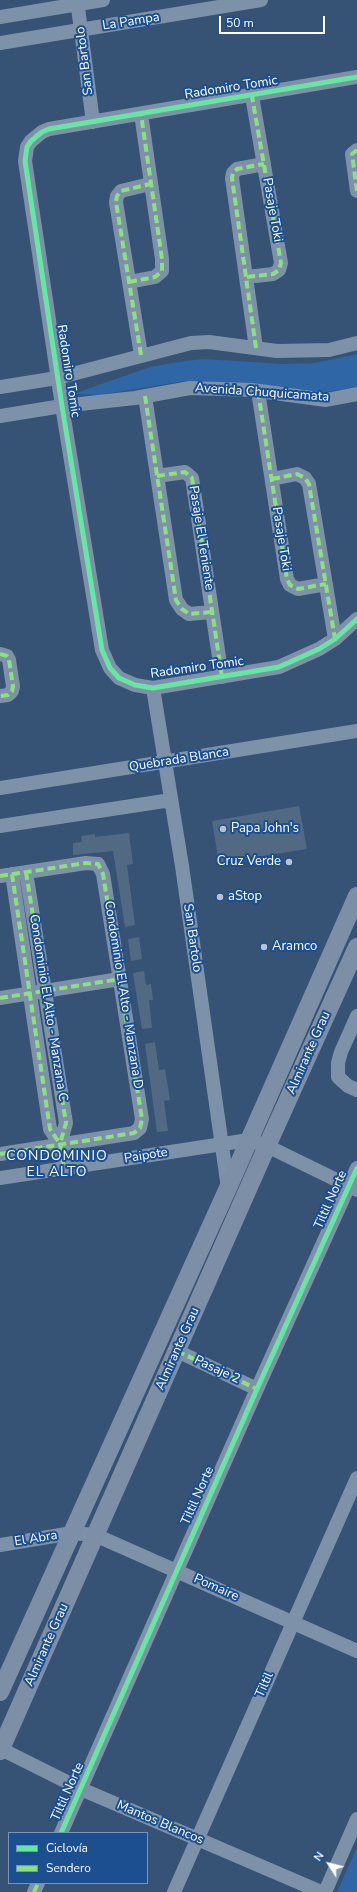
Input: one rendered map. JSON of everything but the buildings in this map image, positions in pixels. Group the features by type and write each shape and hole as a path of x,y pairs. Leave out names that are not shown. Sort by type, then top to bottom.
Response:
{"main road":[{"name":"Almirante Grau","path":"0,1692 228,1188 357,896"},
{"name":"Almirante Grau","path":"0,1750 267,1146 355,955"}],"street":[{"name":"La Pampa","path":"0,17 78,2 103,0"},
{"name":"La Pampa","path":"0,43 261,0"},
{"name":"San Bartolo","path":"78,2 92,122"},
{"name":"Radomiro Tomic","path":"357,77 92,122 42,132 31,141 26,154 57,378 102,650 110,668 119,678 135,685 152,688 279,667 319,649 335,639 357,620"},
{"name":"Pasaje Toki","path":"246,277 273,274 279,270 281,263 252,96"},
{"path":"129,282 155,277 162,271 162,259 141,114"},
{"path":"357,150 352,154 357,191"},
{"name":"Pasaje Toki","path":"256,348 232,178 233,173 237,169 264,164"},
{"path":"141,355 116,202 117,196 121,191 150,184"},
{"path":"0,387 57,378 191,343 209,342 277,351 329,350 357,343"},
{"name":"Avenida Chuquicamata","path":"0,416 62,406 145,396 190,388 258,390 326,400 357,394"},
{"name":"Pasaje Toki","path":"258,390 287,579 290,585 298,589 326,584"},
{"path":"145,396 176,600 182,609 189,614 212,612"},
{"name":"Pasaje El Teniente","path":"157,476 185,472 192,478 222,677"},
{"path":"272,478 297,474 304,478 309,484 335,639"},
{"path":"0,654 7,656 9,660 13,686 12,691 8,695 0,696"},
{"name":"San Bartolo","path":"152,688 171,800 228,1188"},
{"name":"Quebrada Blanca","path":"0,788 357,731"},
{"path":"0,826 171,800"},
{"name":"Condominio El Alto - Manzana D","path":"26,872 86,863 98,864 103,874 142,1119 140,1128 134,1133 60,1144"},
{"path":"26,872 6,875 30,993 50,1129 60,1144 64,1168"},
{"name":"Condominio El Alto - Manzana C","path":"26,872 66,1123 60,1144"},
{"path":"0,998 120,979"},
{"path":"352,1088 338,1076 338,1063 341,1052 357,1016"},
{"name":"Paipote","path":"0,1178 249,1140 267,1146 353,1188"},
{"path":"0,1154 60,1144"},
{"name":"Tiltil Norte","path":"61,1832 257,1388 353,1188 357,1168"},
{"name":"Pasaje 2","path":"177,1351 257,1388"},
{"name":"Tiltil","path":"174,1892 357,1478"},
{"name":"Pomaire","path":"72,1533 95,1535 357,1651"},
{"name":"El Abra","path":"0,1545 72,1533"},
{"name":"Mantos Blancos","path":"0,1750 81,1789 321,1892"},
{"path":"325,1892 357,1819"}],"shaded area":[{"path":"357,354 357,387 320,393 216,382 185,381 99,395 73,394 150,367 178,362 203,359 283,364 315,363"},
{"path":"357,1847 357,1892 337,1892"}],"marked path":[{"path":"247,277 273,274 279,270 281,263 252,96"},
{"path":"129,282 155,277 162,271 162,259 141,114"},
{"path":"357,150 352,154 357,191"},
{"path":"256,348 232,178 233,173 237,169 264,164"},
{"path":"141,355 116,202 117,196 121,191 150,184"},
{"path":"258,391 287,579 290,585 298,589 326,584"},
{"path":"145,396 176,600 182,609 189,614 212,612"},
{"path":"157,476 185,472 192,478 222,677"},
{"path":"272,479 297,474 305,478 309,484 335,639"},
{"path":"0,654 7,656 9,660 13,686 12,691 8,695 0,696"},
{"path":"0,876 86,863 98,864 103,874 142,1119 140,1128 134,1133 0,1154"},
{"path":"26,872 66,1123 60,1144"},
{"path":"12,874 50,1129 60,1144 64,1168"},
{"path":"0,998 120,979"},
{"path":"177,1351 257,1389"},
{"path":"34,1892 38,1884"}],"cycle path":[{"path":"357,77 49,129 42,132 31,141 27,147 25,161 62,406 102,650 110,668 119,678 135,685 153,688 279,667 319,649 335,639 357,619"},
{"path":"61,1832 257,1389 357,1168"}],"place":[{"name":"Papa John's","path":"223,829"},
{"name":"Cruz Verde","path":"289,862"},
{"name":"aStop","path":"220,897"},
{"name":"Aramco","path":"264,947"}],"district":[{"name":"CONDOMINIO EL ALTO","path":"57,1166"}]}
